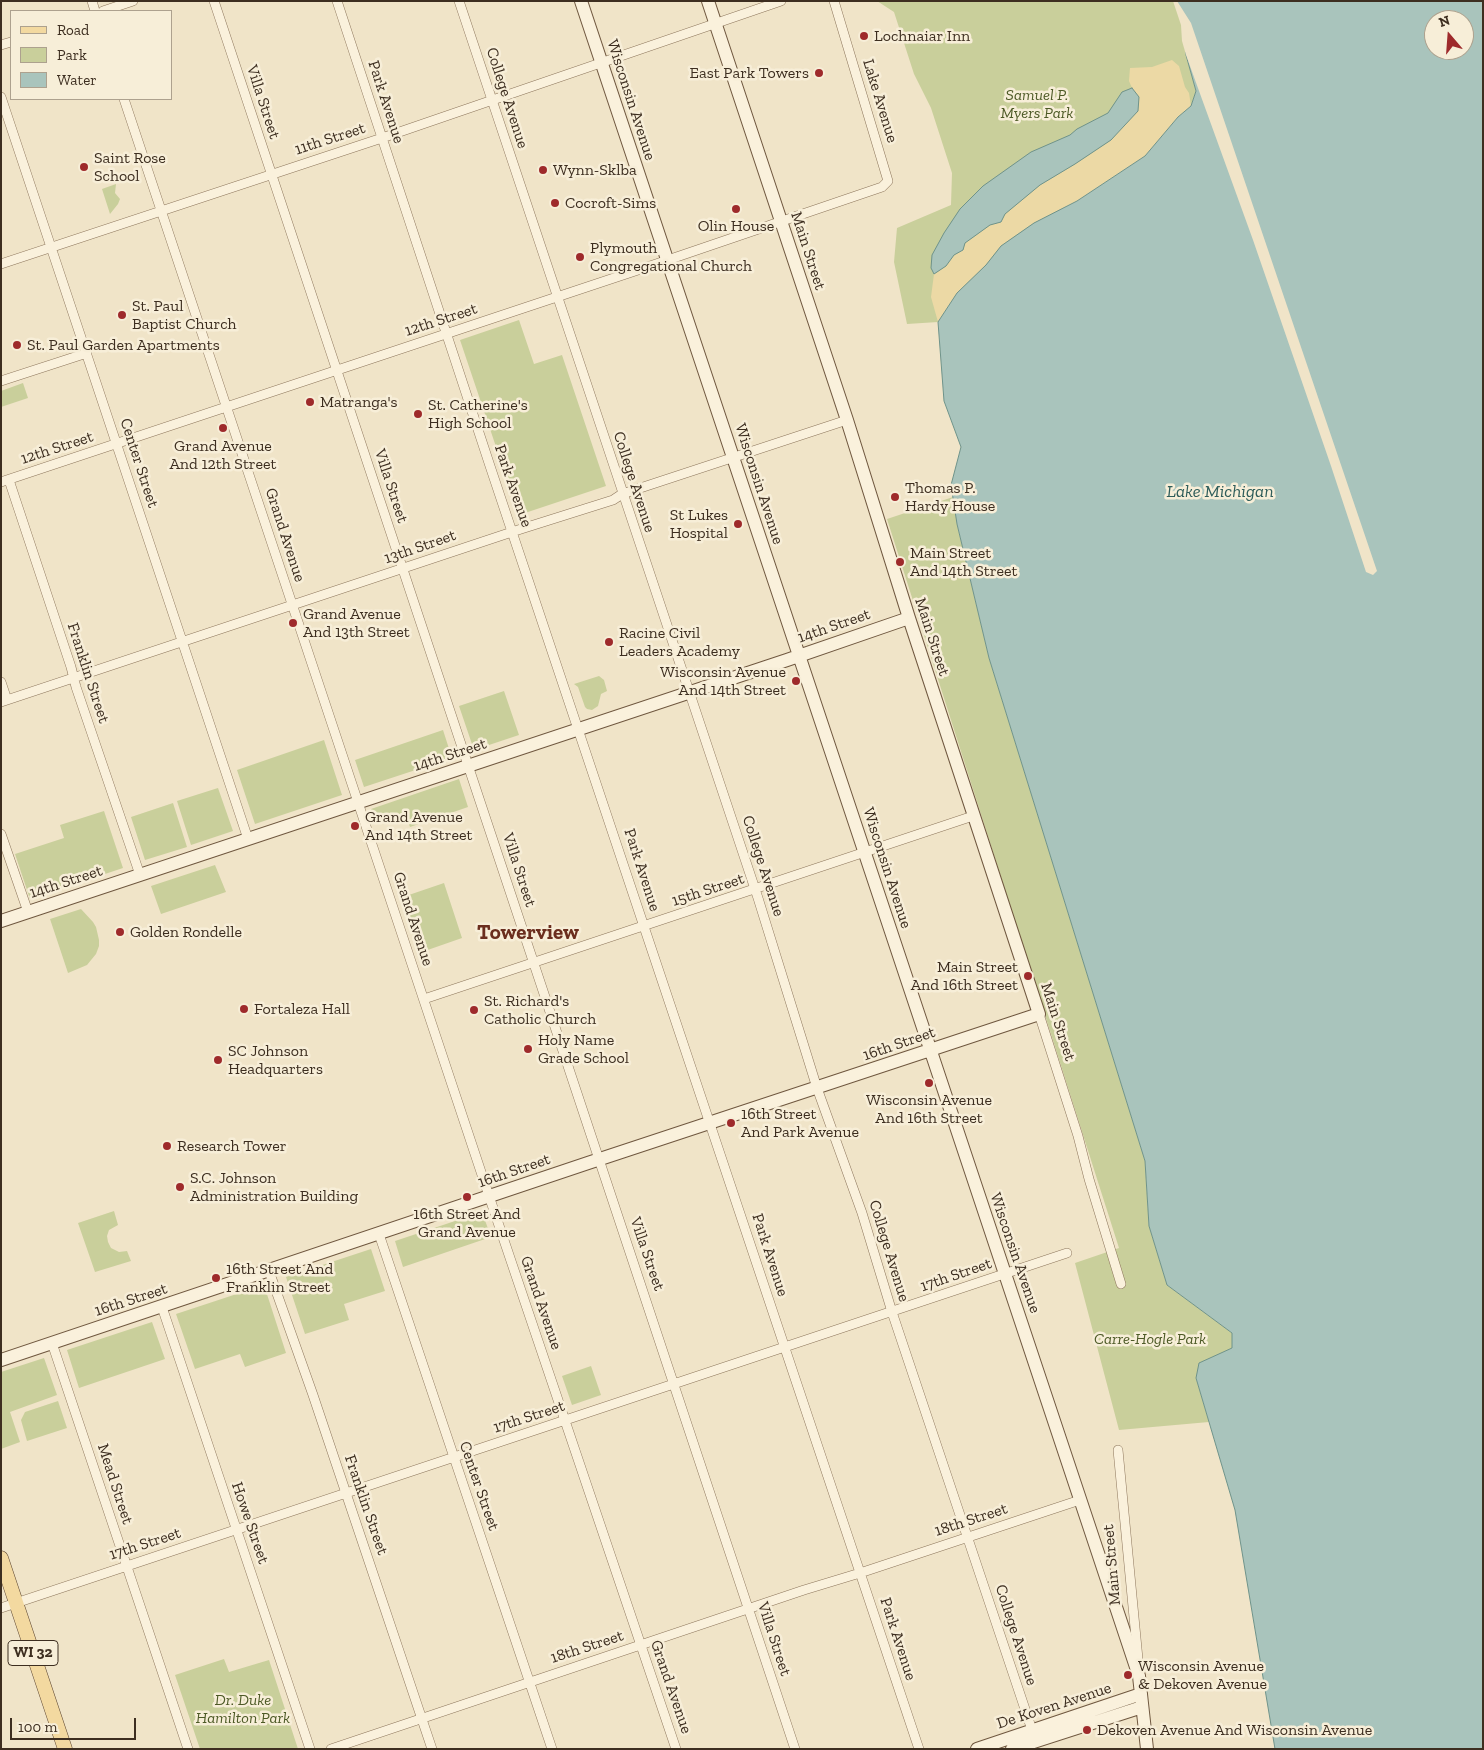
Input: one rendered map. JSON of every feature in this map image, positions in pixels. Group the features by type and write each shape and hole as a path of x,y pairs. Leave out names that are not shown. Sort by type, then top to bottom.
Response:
{"main road":[{"name":"WI 32","path":"1,1558 65,1749"}],"street":[{"path":"106,10 133,1"},
{"name":"Villa Street","path":"214,1 795,1749"},
{"name":"Park Avenue","path":"337,1 919,1749"},
{"name":"College Avenue","path":"459,1 755,890 817,1088 862,1213 892,1312 1034,1736"},
{"name":"Wisconsin Avenue","path":"581,1 1139,1676 1146,1749"},
{"name":"Main Street","path":"708,1 847,420 909,618 1039,1014 1078,1136 1121,1284"},
{"name":"11th Street","path":"1,264 382,138 781,1"},
{"name":"Lake Avenue","path":"834,1 888,181"},
{"name":"Center Street","path":"1,97 248,839"},
{"name":"Grand Avenue","path":"124,100 489,1197 676,1749"},
{"name":"12th Street","path":"5,481 668,260 882,187 888,181"},
{"path":"1,381 87,353"},
{"name":"13th Street","path":"4,701 513,531 613,500 622,494 847,420"},
{"name":"Franklin Street","path":"5,481 140,875"},
{"name":"14th Street","path":"1,921 909,618"},
{"path":"1,682 4,701"},
{"name":"15th Street","path":"424,999 973,816"},
{"path":"1,834 28,912"},
{"name":"16th Street","path":"1,1360 1039,1014"},
{"name":"Center Street","path":"379,1234 552,1749"},
{"name":"17th Street","path":"1,1608 1067,1254"},
{"name":"Franklin Street","path":"270,1271 432,1749"},
{"name":"Howe Street","path":"162,1307 310,1749"},
{"name":"Mead Street","path":"52,1343 188,1749"},
{"name":"Main Street","path":"1118,1450 1139,1676"},
{"name":"18th Street","path":"331,1749 1080,1500"},
{"path":"1114,1601 1128,1595 1131,1590"},
{"name":"De Koven Avenue","path":"977,1749 1034,1736 1142,1700"},
{"name":"De Koven Avenue","path":"1012,1749 1034,1736"}],"green space":[{"name":"Samuel P. Myers Park","path":"877,1 1175,1 1183,25 1186,55 1196,91 1191,106 957,293 938,322 907,324 894,262 897,228 951,205 952,173 931,108 914,74 894,12"},
{"path":"116,184 115,193 120,199 110,214 102,189"},
{"path":"519,320 534,364 562,355 606,486 519,515 460,340"},
{"path":"23,383 28,398 1,407 1,391"},
{"name":"Carre-Hogle Park","path":"953,497 957,524 989,658 1145,1161 1149,1226 1167,1285 1232,1333 1232,1348 1196,1378 1209,1422 1119,1430 1075,1263 1119,1248 887,519"},
{"path":"599,676 604,680 607,691 601,694 598,706 592,710 587,709 578,687 574,684"},
{"path":"504,691 519,735 474,750 459,706"},
{"path":"443,730 452,758 364,787 355,760"},
{"path":"324,740 342,795 255,824 237,770"},
{"path":"459,779 468,807 410,827 405,813 376,823 371,809"},
{"path":"218,788 233,831 191,845 177,801"},
{"path":"173,803 187,847 145,860 131,817"},
{"path":"104,811 123,868 30,899 15,854 64,838 60,825"},
{"path":"215,865 226,892 161,914 151,886"},
{"path":"444,883 462,938 419,953 400,898"},
{"path":"81,909 96,927 99,946 96,954 87,965 68,973 50,919"},
{"path":"114,1211 118,1225 109,1230 108,1242 111,1248 119,1252 127,1251 131,1261 95,1272 78,1223"},
{"path":"482,1212 491,1237 403,1267 395,1241"},
{"path":"371,1249 385,1291 344,1304 349,1320 305,1334 286,1277"},
{"path":"264,1285 286,1353 245,1367 240,1354 195,1369 176,1314"},
{"path":"152,1322 165,1359 79,1388 67,1350"},
{"path":"44,1358 57,1395 10,1412 20,1442 1,1449 1,1372"},
{"path":"591,1366 601,1395 572,1405 562,1376"},
{"path":"58,1401 67,1428 27,1441 21,1420 25,1412"},
{"name":"Dr. Duke Hamilton Park","path":"224,1659 229,1672 269,1660 298,1749 200,1749 175,1675"}],"sand":[{"path":"1172,60 1179,66 1185,87 1189,93 1191,106 1178,117 1145,156 1077,201 1034,223 1001,246 986,265 957,293 938,322 931,297 934,274 946,266 954,255 963,250 965,243 990,225 1001,222 1005,214 1040,185 1111,140 1139,97 1129,81 1130,68 1152,67"}],"water":[{"name":"Lake Michigan","path":"1175,1 1483,1 1483,1749 1275,1749 1235,1510 1196,1378 1199,1363 1232,1348 1232,1333 1167,1285 1149,1226 1145,1161 989,658 957,524 951,485 961,447 944,401 938,322 957,293 986,265 1001,246 1034,223 1077,201 1145,156 1178,117 1191,106 1196,91 1186,55 1183,25"},
{"path":"1132,88 1139,97 1138,111 1111,140 1040,185 1005,214 1001,222 990,225 965,243 963,250 954,255 946,266 934,274 931,268 932,255 944,233 960,209 983,186 1031,152 1070,135 1077,129 1108,113 1122,92"}],"pier":[{"path":"1173,1 1177,1 1191,23 1377,571 1373,575 1366,572 1253,240 1186,55 1182,41 1181,25"}],"place":[{"name":"Lochnaiar Inn","path":"864,36"},
{"name":"East Park Towers","path":"819,73"},
{"name":"Saint Rose School","path":"84,167"},
{"name":"Wynn-Sklba","path":"543,170"},
{"name":"Cocroft-Sims","path":"555,203"},
{"name":"Olin House","path":"736,209"},
{"name":"Plymouth Congregational Church","path":"580,257"},
{"name":"St. Paul Baptist Church","path":"122,315"},
{"name":"St. Paul Garden Apartments","path":"17,345"},
{"name":"Matranga's","path":"310,402"},
{"name":"St. Catherine's High School","path":"418,414"},
{"name":"Grand Avenue And 12th Street","path":"223,428"},
{"name":"Thomas P. Hardy House","path":"895,497"},
{"name":"St Lukes Hospital","path":"738,524"},
{"name":"Main Street And 14th Street","path":"900,562"},
{"name":"Grand Avenue And 13th Street","path":"293,623"},
{"name":"Racine Civil Leaders Academy","path":"609,642"},
{"name":"Wisconsin Avenue And 14th Street","path":"796,681"},
{"name":"Grand Avenue And 14th Street","path":"355,826"},
{"name":"Golden Rondelle","path":"120,932"},
{"name":"Main Street And 16th Street","path":"1028,976"},
{"name":"Fortaleza Hall","path":"244,1009"},
{"name":"St. Richard's Catholic Church","path":"474,1010"},
{"name":"Holy Name Grade School","path":"528,1049"},
{"name":"SC Johnson Headquarters","path":"218,1060"},
{"name":"Wisconsin Avenue And 16th Street","path":"929,1083"},
{"name":"16th Street And Park Avenue","path":"731,1123"},
{"name":"Research Tower","path":"167,1146"},
{"name":"S.C. Johnson Administration Building","path":"180,1187"},
{"name":"16th Street And Grand Avenue","path":"467,1197"},
{"name":"16th Street And Franklin Street","path":"216,1278"},
{"name":"Wisconsin Avenue & Dekoven Avenue","path":"1128,1675"},
{"name":"Dekoven Avenue And Wisconsin Avenue","path":"1087,1730"}],"district":[{"name":"Towerview","path":"528,933"}]}
